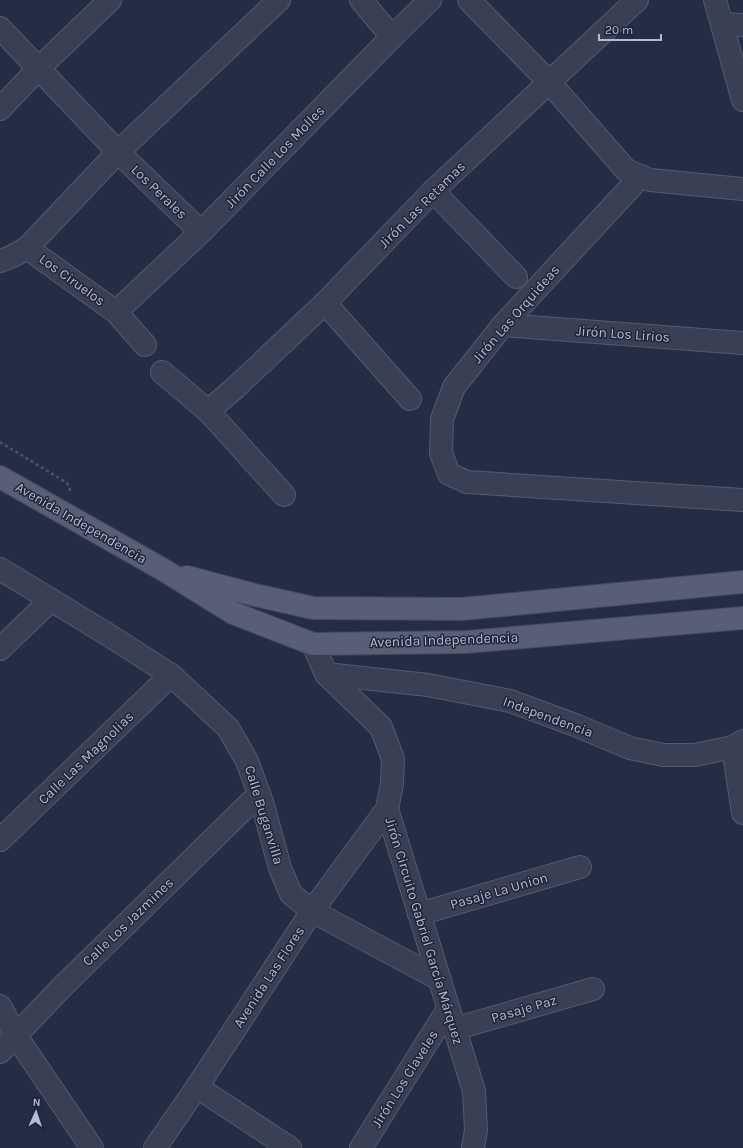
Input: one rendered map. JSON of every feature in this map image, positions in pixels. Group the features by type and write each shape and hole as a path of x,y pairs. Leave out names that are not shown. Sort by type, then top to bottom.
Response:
{"main road":[{"name":"Avenida Independencia","path":"0,477 162,569 233,613 313,644 466,642 743,618"},
{"name":"Avenida Independencia","path":"162,569 250,594 313,608 462,609 743,582"}],"street":[{"path":"0,109 39,68 110,0"},
{"path":"0,261 28,248 118,152 279,0"},
{"path":"361,0 392,37"},
{"name":"Jirón Calle Los Molles","path":"116,312 201,232 430,0"},
{"path":"469,0 549,82 626,170 650,180 743,189"},
{"name":"Jirón Las Retamas","path":"208,411 235,388 325,303 433,191 637,0"},
{"path":"715,0 743,100"},
{"path":"722,24 743,25"},
{"name":"Los Perales","path":"0,28 118,152 201,232"},
{"name":"Jirón Las Orquideas","path":"641,176 503,325 454,387 442,419 441,453 449,474 467,482 743,500"},
{"path":"433,191 516,277"},
{"name":"Los Ciruelos","path":"28,248 116,312 145,345"},
{"path":"325,303 410,399"},
{"name":"Jirón Los Lirios","path":"503,325 743,343"},
{"path":"162,372 208,411 284,495"},
{"name":"Calle Buganvilla","path":"0,569 172,675 228,728 247,761 262,802 280,868 291,894 312,911 439,979"},
{"path":"0,649 51,600"},
{"name":"Jirón Circuito Gabriel García Márquez","path":"313,644 326,674 381,726 394,759 392,784 387,809 474,1092 476,1130 473,1148"},
{"name":"Independencia","path":"326,674 428,685 510,701 575,725 630,748 663,755 695,755 738,744"},
{"name":"Calle Las Magnolias","path":"0,840 172,675"},
{"path":"738,744 743,813"},
{"name":"Calle Los Jazmines","path":"0,1052 63,986 259,794"},
{"name":"Avenida Las Flores","path":"155,1148 197,1087 312,911 387,809"},
{"name":"Pasaje La Union","path":"419,914 580,867"},
{"name":"Pasaje Paz","path":"451,1019 593,989"},
{"path":"0,1006 16,1036 92,1148"},
{"name":"Jirón Los Claveles","path":"361,1148 451,1019"},
{"path":"197,1087 290,1148"}]}
